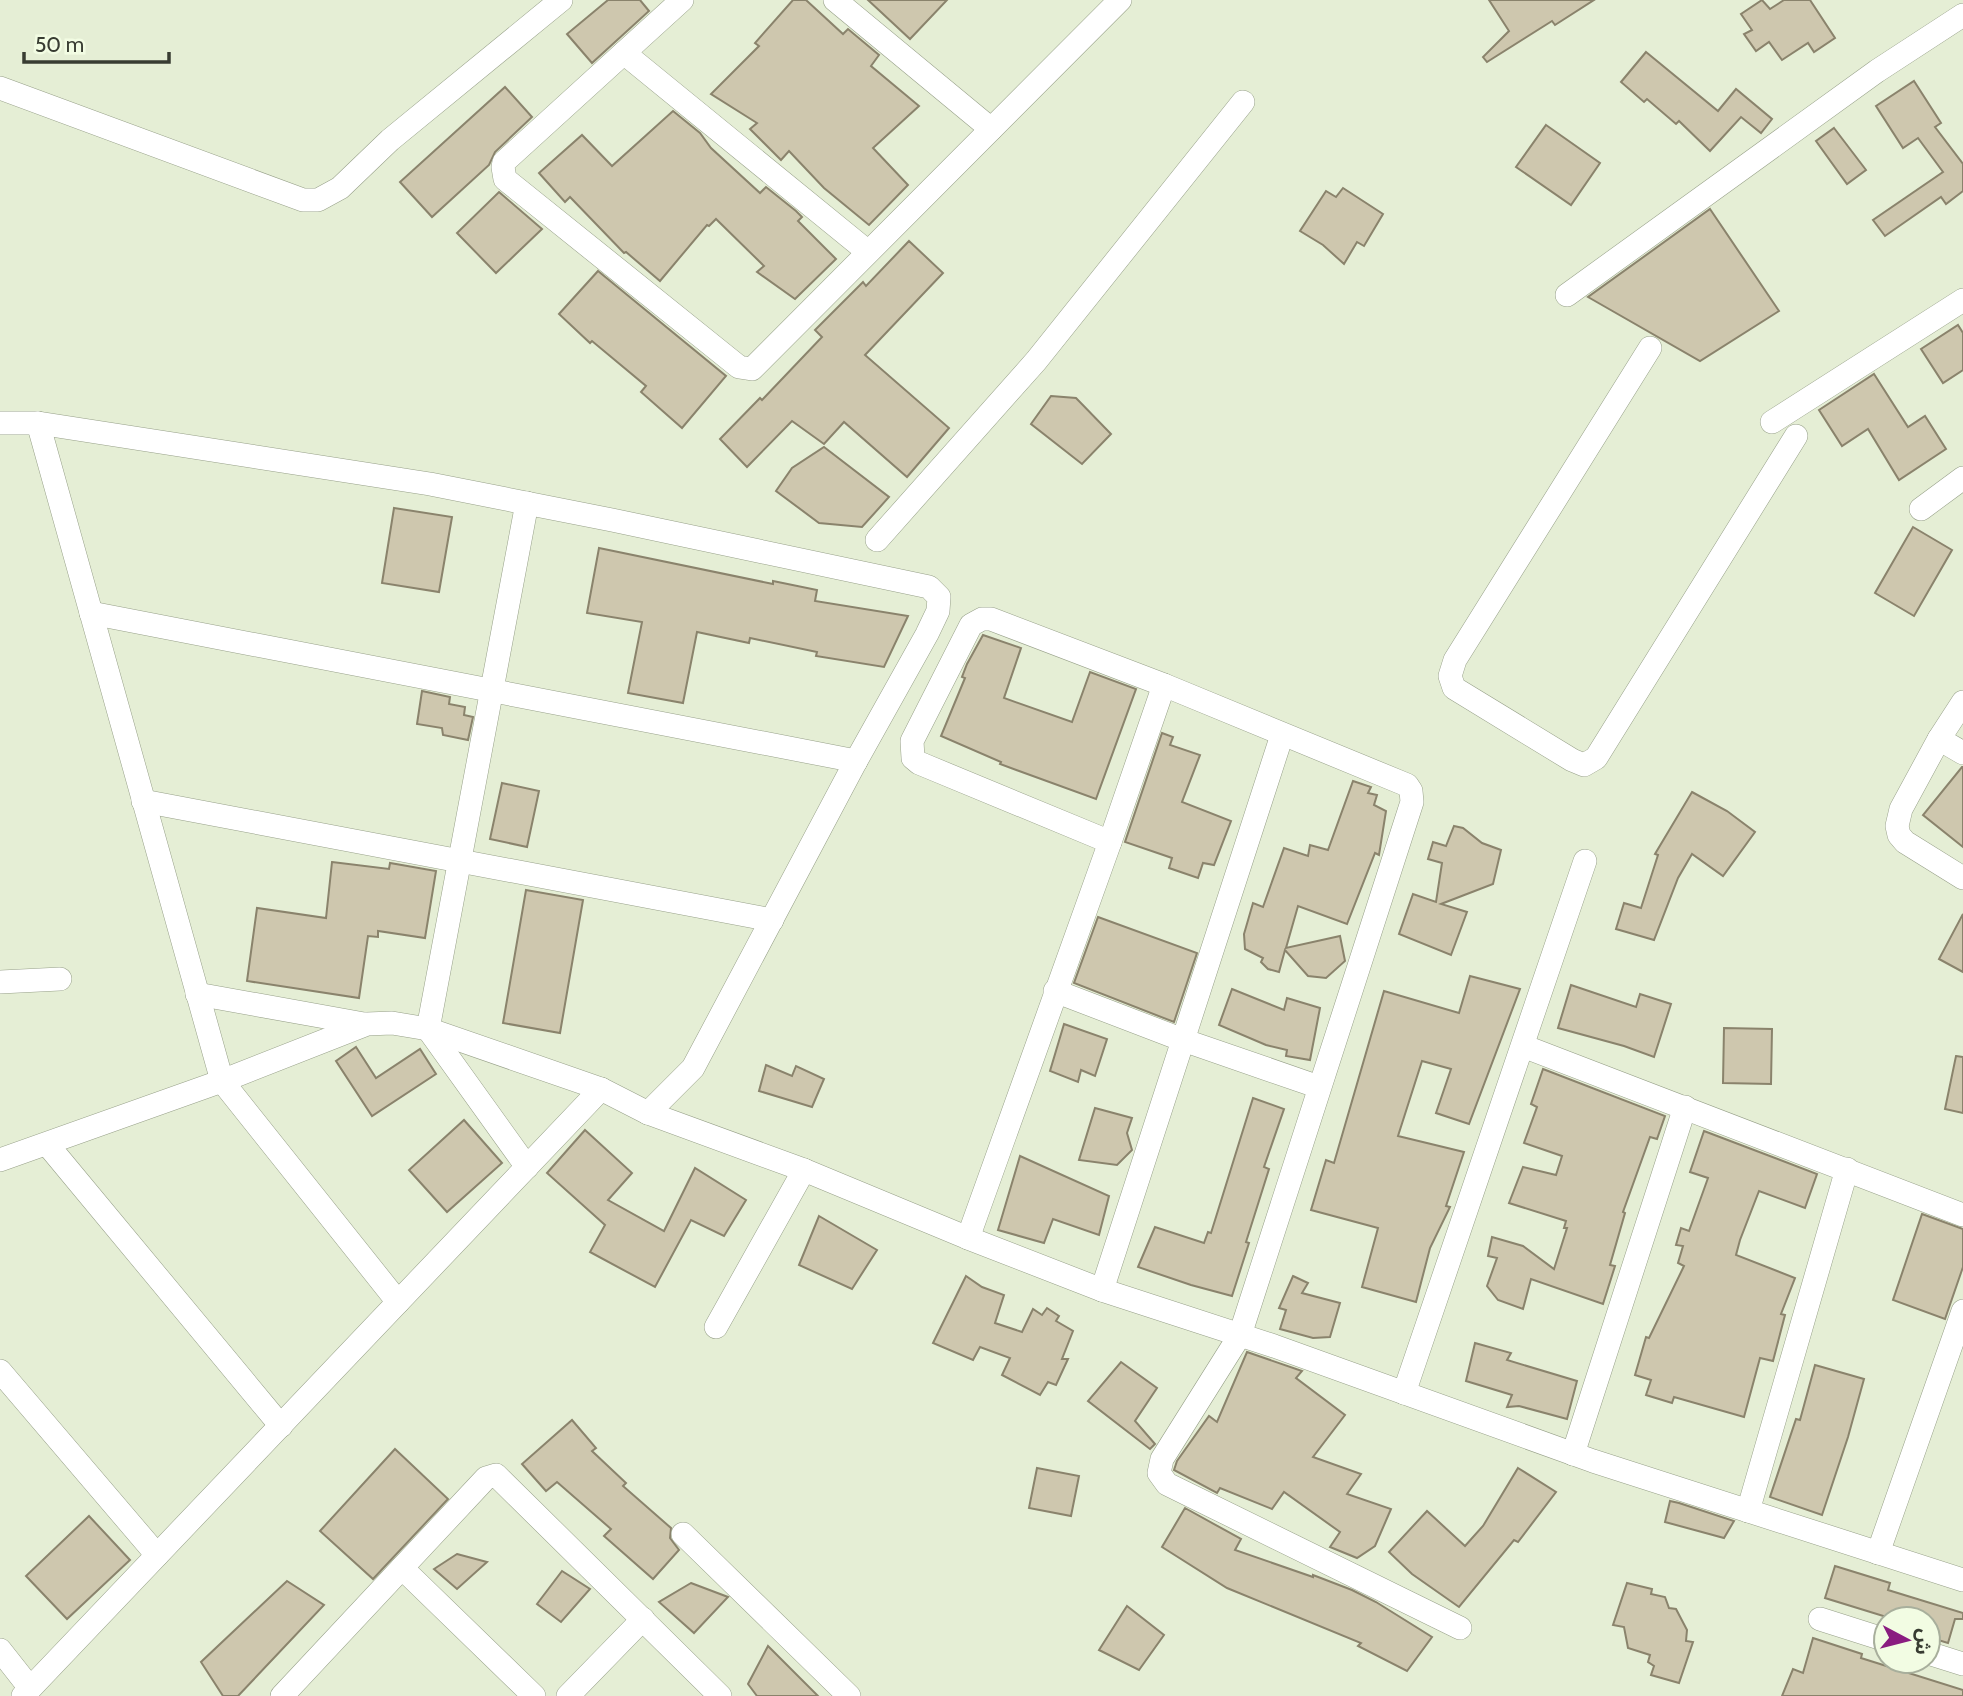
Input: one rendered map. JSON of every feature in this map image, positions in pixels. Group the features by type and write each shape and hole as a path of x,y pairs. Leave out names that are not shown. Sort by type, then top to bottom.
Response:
{"street":[{"path":"0,88 303,200 318,200 340,187 390,140 561,0"},
{"path":"682,0 502,167 505,178 743,369 752,369 1120,0"},
{"path":"835,0 991,129"},
{"path":"1567,295 1877,71 1963,15"},
{"path":"624,53 868,252"},
{"path":"877,540 1036,361 1244,102"},
{"path":"1772,422 1963,300"},
{"path":"1650,348 1455,660 1450,676 1454,688 1572,760 1584,765 1595,758 1796,436"},
{"path":"0,423 38,423 430,484 929,587 939,597 938,611 694,1068 648,1113"},
{"path":"38,423 222,1081 398,1302"},
{"path":"1921,509 1963,478"},
{"path":"527,503 428,1029 527,1167"},
{"path":"91,613 856,761"},
{"path":"1110,842 919,763 913,758 912,741 971,625 982,619 991,619 1164,685 1407,785 1412,797 1240,1335 1159,1467 1161,1479 1167,1485 1460,1628"},
{"path":"968,1238 1164,685"},
{"path":"1963,702 1939,739 1901,809 1897,826 1899,835 1905,842 1963,878"},
{"path":"1102,1290 1282,735"},
{"path":"1939,739 1963,754"},
{"path":"144,801 772,920"},
{"path":"1404,1392 1585,860"},
{"path":"0,982 60,979"},
{"path":"1055,991 1183,1040 1319,1087"},
{"path":"197,994 368,1024 392,1023 428,1029 601,1089 648,1113 804,1170 1102,1290 1404,1392 1573,1454 1963,1580"},
{"path":"0,1160 222,1081 368,1024"},
{"path":"1523,1046 1963,1215"},
{"path":"0,1650 27,1692 601,1089"},
{"path":"1573,1454 1685,1107"},
{"path":"47,1144 281,1426"},
{"path":"1748,1511 1847,1169"},
{"path":"716,1327 804,1170"},
{"path":"1878,1553 1963,1311"},
{"path":"0,1371 157,1555"},
{"path":"284,1695 486,1478 496,1475 720,1696"},
{"path":"683,1534 849,1696"},
{"path":"402,1568 534,1696"},
{"path":"568,1696 643,1619"},
{"path":"1820,1619 1872,1636"},
{"path":"1942,1657 1963,1664"}],"building":[{"path":"608,0 640,0 649,11 592,63 567,34"},
{"path":"793,0 806,0 843,34 848,29 879,55 871,66 919,106 873,148 908,185 869,225 824,188 789,151 781,160 750,129 757,123 711,94 759,46 755,43"},
{"path":"868,0 947,0 910,39"},
{"path":"1489,0 1594,0 1555,25 1552,21 1487,62 1483,57 1509,31"},
{"path":"1762,0 1770,9 1784,0 1810,0 1835,38 1814,52 1808,43 1782,60 1769,42 1756,51 1744,34 1752,30 1741,14"},
{"path":"1646,52 1718,111 1736,89 1772,119 1761,133 1741,117 1710,151 1679,121 1676,124 1647,99 1644,102 1621,82"},
{"path":"1914,81 1941,123 1935,127 1963,164 1963,191 1946,204 1941,197 1885,236 1873,220 1943,172 1918,138 1903,148 1876,106"},
{"path":"505,87 532,117 495,152 489,165 432,217 400,182"},
{"path":"673,111 700,133 711,148 760,193 766,187 796,211 802,217 798,221 836,259 795,299 757,272 764,266 716,219 707,225 660,281 624,253 570,197 565,202 539,173 582,135 612,166"},
{"path":"1546,125 1600,163 1571,205 1516,167"},
{"path":"1834,128 1866,170 1847,184 1816,141"},
{"path":"1343,188 1383,214 1364,246 1357,242 1344,264 1323,245 1300,231 1326,191 1336,197"},
{"path":"499,192 542,229 496,273 457,233"},
{"path":"1710,209 1779,311 1700,361 1588,297"},
{"path":"909,241 943,273 865,355 949,428 907,477 844,422 824,444 792,421 747,467 720,439 760,398 762,400 822,337 815,330 863,282 866,286"},
{"path":"598,271 726,376 682,428 641,392 646,386 592,341 590,343 559,314"},
{"path":"1958,325 1963,333 1963,370 1943,383 1921,349"},
{"path":"1874,374 1908,427 1925,416 1946,449 1899,480 1868,429 1842,446 1819,410"},
{"path":"1051,396 1076,398 1111,434 1082,464 1031,424"},
{"path":"824,447 889,497 862,527 819,523 776,491 792,468"},
{"path":"394,508 452,517 439,592 382,583"},
{"path":"1913,527 1952,550 1914,616 1875,593"},
{"path":"599,548 773,584 773,581 817,590 815,601 908,616 884,667 816,656 817,652 750,638 749,643 697,632 683,703 628,693 642,622 587,613"},
{"path":"983,635 1021,648 1004,698 1072,722 1090,672 1136,689 1096,799 1000,764 1001,762 941,736 965,678 962,677 967,664"},
{"path":"422,691 450,697 449,704 465,707 464,715 473,717 468,740 443,735 442,728 417,724"},
{"path":"1162,733 1173,737 1170,745 1200,755 1182,802 1231,821 1214,865 1203,863 1198,878 1169,868 1172,858 1125,842"},
{"path":"1963,767 1963,847 1923,815"},
{"path":"1353,781 1371,787 1368,793 1377,795 1374,805 1386,811 1379,855 1375,853 1347,924 1298,906 1286,948 1340,936 1345,961 1326,978 1308,976 1285,950 1279,972 1268,969 1261,962 1263,958 1245,949 1244,934 1253,903 1263,907 1284,848 1308,856 1310,845 1328,850"},
{"path":"502,783 539,791 527,847 490,839"},
{"path":"1692,792 1727,811 1755,832 1723,876 1692,854 1678,878 1654,940 1616,929 1624,903 1641,908 1658,855 1655,854"},
{"path":"1454,826 1463,828 1482,843 1501,850 1493,884 1441,904 1467,912 1451,955 1399,934 1413,894 1436,902 1442,863 1428,859 1433,842 1446,846"},
{"path":"332,862 389,869 390,863 436,871 425,938 378,931 378,937 368,936 359,998 247,981 257,908 326,918"},
{"path":"526,890 583,900 560,1033 503,1023"},
{"path":"1963,914 1963,972 1939,959"},
{"path":"1098,917 1197,953 1174,1022 1074,983"},
{"path":"1470,976 1520,989 1469,1124 1436,1113 1451,1069 1422,1061 1398,1136 1464,1152 1446,1206 1450,1207 1430,1248 1416,1302 1362,1287 1378,1228 1311,1210 1326,1160 1334,1163 1384,991 1459,1013"},
{"path":"1571,985 1636,1007 1640,994 1671,1004 1654,1057 1558,1028"},
{"path":"1232,989 1284,1010 1287,998 1320,1008 1310,1060 1286,1056 1287,1050 1266,1045 1219,1025"},
{"path":"1064,1024 1107,1039 1095,1076 1081,1070 1078,1082 1050,1071"},
{"path":"1724,1028 1772,1029 1771,1084 1723,1083"},
{"path":"356,1047 376,1078 420,1049 436,1074 372,1116 336,1061"},
{"path":"1956,1056 1963,1057 1963,1113 1945,1109"},
{"path":"766,1065 792,1076 796,1066 824,1079 812,1107 759,1091"},
{"path":"1543,1069 1665,1116 1657,1139 1650,1137 1623,1212 1625,1213 1610,1265 1615,1266 1603,1304 1531,1279 1523,1309 1498,1300 1487,1286 1497,1258 1488,1256 1492,1237 1523,1246 1554,1269 1567,1228 1564,1228 1566,1221 1509,1203 1523,1167 1556,1175 1562,1156 1524,1143 1537,1107 1531,1104"},
{"path":"1253,1098 1284,1109 1264,1167 1269,1169 1232,1296 1138,1267 1155,1227 1204,1243 1208,1232 1211,1233"},
{"path":"1095,1108 1132,1118 1127,1133 1132,1150 1117,1165 1079,1160"},
{"path":"464,1120 502,1163 447,1212 409,1170"},
{"path":"585,1130 632,1173 608,1200 664,1231 695,1168 746,1200 724,1236 691,1220 655,1287 590,1252 605,1225 547,1173"},
{"path":"1704,1131 1817,1174 1805,1208 1759,1191 1740,1240 1736,1255 1795,1278 1781,1314 1785,1315 1773,1361 1760,1358 1744,1417 1674,1397 1672,1403 1646,1395 1651,1380 1635,1375 1646,1337 1649,1338 1684,1266 1678,1263 1683,1246 1676,1245 1681,1228 1689,1231 1708,1178 1690,1172"},
{"path":"1020,1156 1109,1196 1099,1235 1053,1219 1044,1243 998,1230"},
{"path":"1922,1214 1963,1229 1963,1267 1945,1319 1893,1300"},
{"path":"819,1216 877,1250 852,1289 799,1265"},
{"path":"966,1276 982,1287 1004,1295 995,1323 1022,1332 1033,1309 1042,1315 1047,1308 1059,1316 1056,1321 1073,1331 1062,1359 1068,1359 1056,1385 1048,1382 1040,1395 1002,1375 1010,1358 980,1347 973,1360 933,1343"},
{"path":"1293,1276 1308,1283 1302,1293 1340,1303 1330,1337 1313,1338 1280,1329 1286,1310 1279,1308"},
{"path":"1475,1343 1511,1353 1507,1360 1577,1381 1567,1419 1519,1406 1507,1407 1512,1395 1466,1381"},
{"path":"1247,1352 1302,1371 1296,1378 1345,1415 1313,1457 1361,1474 1347,1494 1391,1509 1375,1546 1357,1558 1330,1547 1340,1532 1284,1492 1272,1509 1220,1488 1217,1493 1174,1470 1177,1461 1209,1416 1217,1422"},
{"path":"1121,1362 1157,1388 1135,1421 1155,1444 1150,1449 1088,1401"},
{"path":"1815,1365 1864,1379 1822,1515 1770,1497 1796,1419 1800,1420"},
{"path":"572,1420 596,1448 592,1451 626,1483 623,1486 671,1528 670,1538 679,1550 653,1579 604,1536 611,1529 557,1482 546,1491 522,1464"},
{"path":"395,1449 448,1499 373,1579 320,1531"},
{"path":"1037,1468 1079,1476 1071,1516 1029,1508"},
{"path":"1518,1468 1556,1492 1518,1542 1514,1540 1459,1607 1412,1574 1389,1552 1427,1511 1465,1546 1483,1526"},
{"path":"1670,1501 1734,1521 1724,1538 1665,1522"},
{"path":"1185,1508 1241,1539 1235,1550 1352,1590 1432,1637 1407,1671 1358,1646 1361,1643 1227,1588 1162,1547"},
{"path":"89,1516 130,1560 67,1619 26,1576"},
{"path":"457,1554 487,1562 457,1589 434,1569"},
{"path":"1835,1566 1890,1583 1888,1590 1937,1605 1872,1605 1872,1613 1825,1598"},
{"path":"562,1571 590,1589 561,1622 537,1604"},
{"path":"287,1581 324,1605 238,1696 223,1696 201,1662"},
{"path":"691,1583 728,1597 694,1633 659,1602"},
{"path":"1627,1583 1652,1589 1651,1594 1665,1597 1669,1608 1676,1609 1687,1630 1686,1641 1693,1642 1679,1683 1651,1675 1654,1666 1648,1662 1650,1655 1628,1648 1624,1627 1613,1625"},
{"path":"1127,1606 1164,1635 1139,1670 1099,1650"},
{"path":"1942,1607 1963,1613 1963,1619 1955,1619 1948,1643 1942,1641"},
{"path":"1813,1638 1862,1654 1861,1658 1872,1661 1872,1675 1915,1675 1963,1690 1963,1696 1782,1696 1793,1669 1803,1673"},
{"path":"768,1646 818,1696 757,1696 748,1684"}]}
